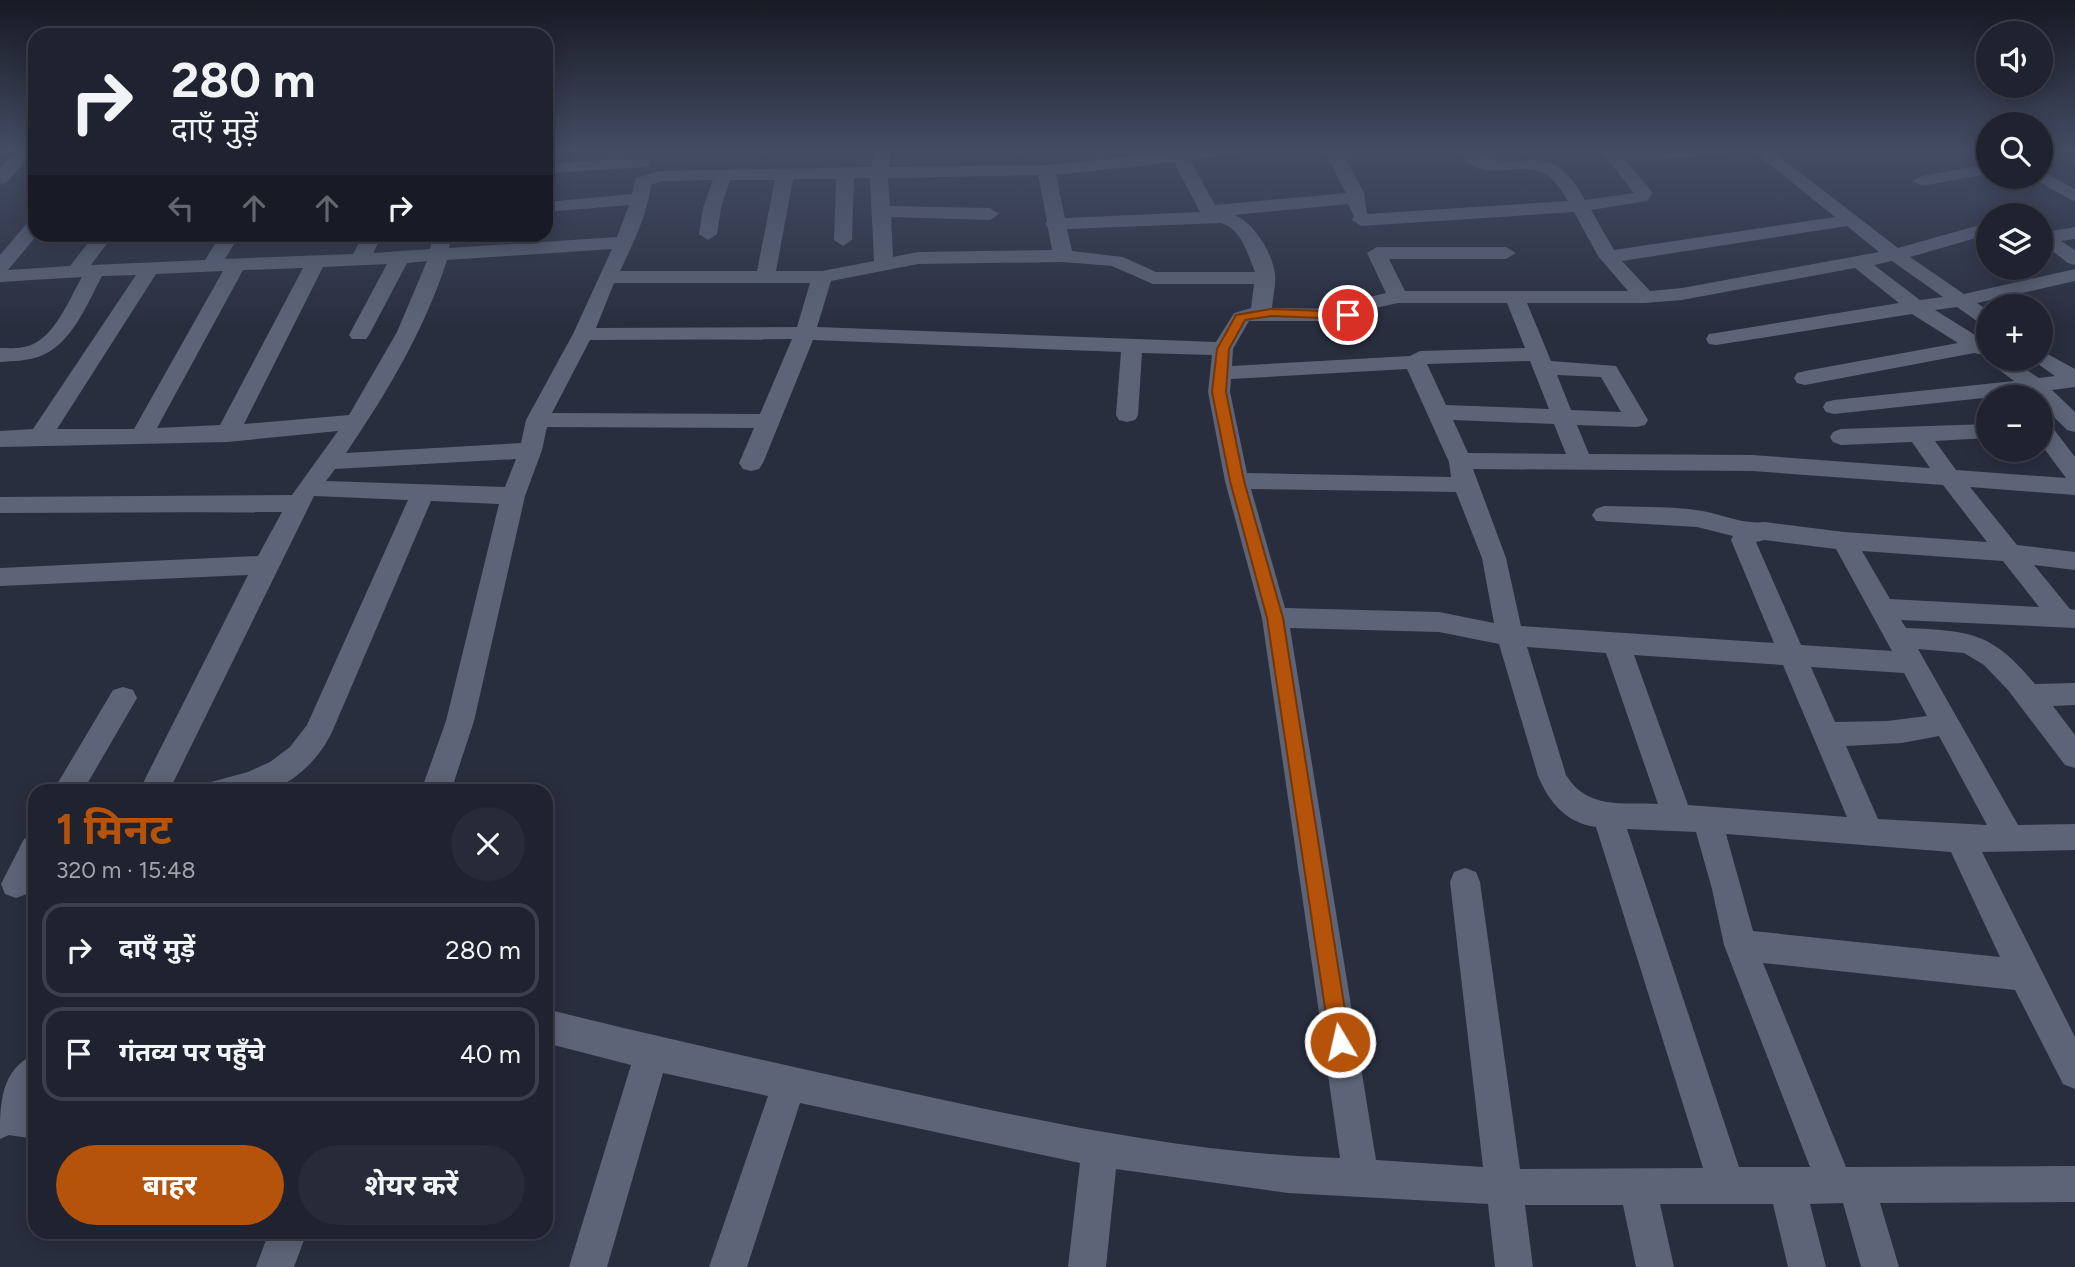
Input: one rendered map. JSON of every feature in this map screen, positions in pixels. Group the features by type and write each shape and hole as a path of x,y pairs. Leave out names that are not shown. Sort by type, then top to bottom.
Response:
{"street":[{"path":"438,784 460,721 513,496 531,450 537,420 583,334 625,242 633,209"},
{"path":"708,234 712,209"},
{"path":"765,278 778,209"},
{"path":"843,240 844,209"},
{"path":"1052,209 1063,256"},
{"path":"1208,209 1211,214 1238,222 1248,233 1265,272 1261,313"},
{"path":"1054,224 1255,209"},
{"path":"1359,209 1361,220 1398,297"},
{"path":"1361,220 1531,209"},
{"path":"1582,209 1609,257 1645,297"},
{"path":"1836,209 1895,255 1976,312"},
{"path":"884,265 882,211 990,214"},
{"path":"1609,257 1850,220"},
{"path":"1361,1177 1275,618 1237,481 1219,392 1223,349 1241,317 1261,313 1358,315 1368,303 1398,297 1645,297 1682,294 1895,255 1976,232"},
{"path":"2075,233 2048,237 2050,242 2075,259"},
{"path":"0,267 28,234"},
{"path":"0,355 33,352 47,345 57,335 85,270 101,242"},
{"path":"212,265 226,242"},
{"path":"360,260 370,242"},
{"path":"0,276 85,270 360,260 400,257 441,245 625,242"},
{"path":"157,784 265,565 304,495 356,422 400,349 441,245"},
{"path":"1377,253 1506,253"},
{"path":"607,277 822,277 918,258 1063,256 1116,261 1153,278 1264,278"},
{"path":"359,335 400,257"},
{"path":"1858,261 1917,308 1976,346"},
{"path":"227,433 316,262"},
{"path":"141,436 236,266"},
{"path":"41,435 150,268"},
{"path":"1716,339 1836,318 1960,301 2075,275"},
{"path":"751,463 766,421 805,334 822,277"},
{"path":"1515,298 1580,461"},
{"path":"583,334 805,334 1223,349"},
{"path":"1127,415 1132,346"},
{"path":"1805,377 1976,351"},
{"path":"1221,373 1416,362 1420,358 1458,355 1541,361 1608,370 1637,420 1438,412"},
{"path":"1416,362 1462,471 1494,558 1510,636 1560,795 1576,807 1592,814 1693,818 1960,839 2075,837"},
{"path":"2053,365 2075,379"},
{"path":"2014,371 2035,385 2075,379"},
{"path":"1834,407 1976,391"},
{"path":"2053,404 2075,427"},
{"path":"537,420 766,421"},
{"path":"0,439 41,435 227,433 356,422"},
{"path":"2053,428 2075,427"},
{"path":"1841,437 1976,432"},
{"path":"1918,435 1949,480 2069,619"},
{"path":"2053,444 2075,473"},
{"path":"328,462 531,450"},
{"path":"1237,481 1452,485 1462,471 1580,461 1752,463 1949,480 2075,487"},
{"path":"0,505 424,491 513,496"},
{"path":"247,784 269,776 297,758 318,732 424,491"},
{"path":"1604,515 1702,517 1751,533 1765,531 1844,541 2012,553 2075,561"},
{"path":"1751,533 1743,540 1869,833"},
{"path":"1844,541 2010,838"},
{"path":"0,577 265,565"},
{"path":"1883,609 2069,619"},
{"path":"1275,618 1439,622 1510,636 1913,663"},
{"path":"1899,638 1959,642 1985,650 2002,666 2072,749"},
{"path":"1616,642 1693,818 1728,889 1740,945 1880,1267"},
{"path":"2026,695 2075,694"},
{"path":"72,784 123,698"},
{"path":"1827,734 1880,736 1916,732 1946,723"},
{"path":"1607,814 1727,1186"},
{"path":"1960,839 2075,1073"},
{"path":"17,886 28,863"},
{"path":"1465,882 1506,1187 1514,1267"},
{"path":"1740,945 2025,975"},
{"path":"553,1028 789,1084 1100,1149 1288,1175 1506,1187 2075,1184"},
{"path":"588,1267 652,1053"},
{"path":"9,1119 28,1084"},
{"path":"728,1267 789,1084"},
{"path":"1087,1267 1100,1149"},
{"path":"1638,1186 1655,1267"},
{"path":"1787,1186 1807,1267"},
{"path":"275,1267 285,1239"}],"route":[{"path":"1340,1042 1275,618 1237,481 1219,392 1223,349 1241,317 1271,312 1348,315"}]}
